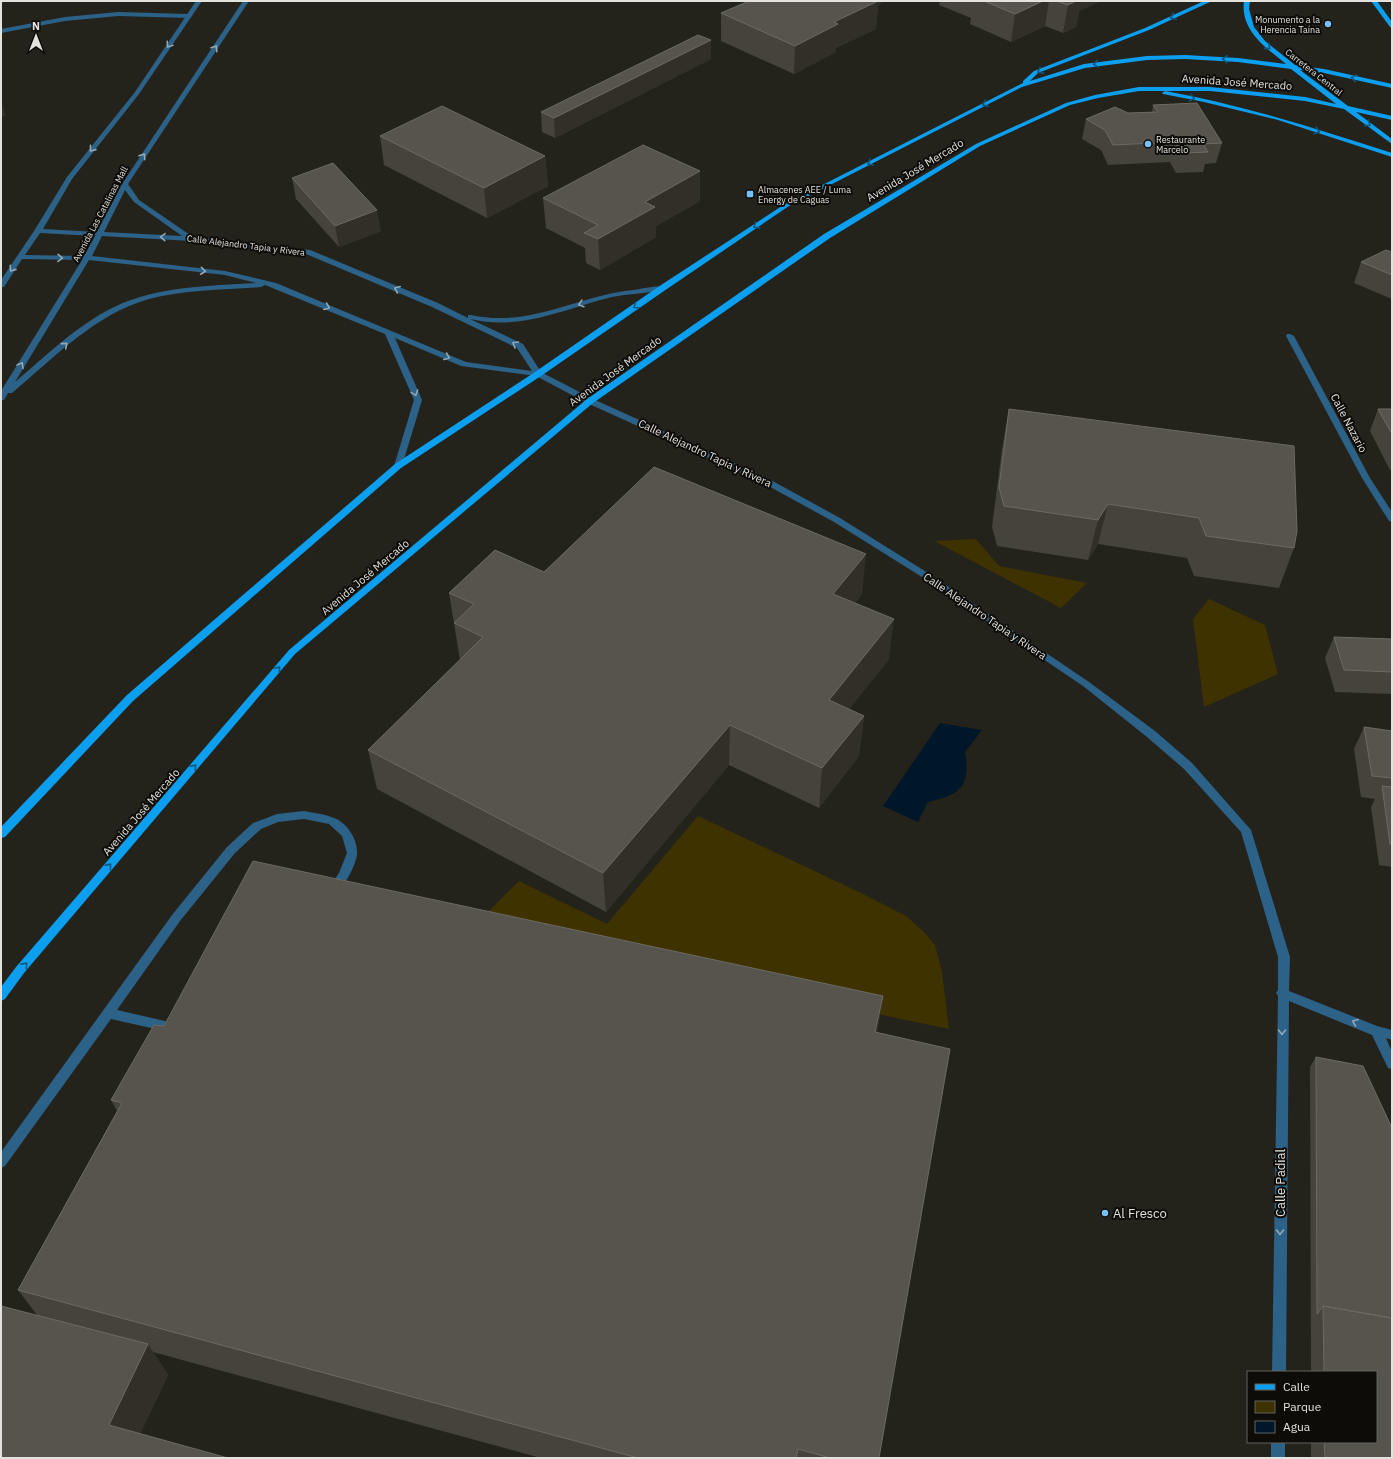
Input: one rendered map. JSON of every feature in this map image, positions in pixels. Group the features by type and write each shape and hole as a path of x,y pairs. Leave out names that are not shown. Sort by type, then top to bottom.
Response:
{"main road":[{"path":"1020,86 1036,72 1147,29 1209,1"},
{"name":"Carretera Central","path":"1247,1 1246,9 1251,27 1263,42 1291,66 1392,142"},
{"path":"1374,1 1392,26"},
{"name":"Avenida José Mercado","path":"1,834 130,698 398,466 538,374 661,289 787,205 1020,86 1084,66 1147,58 1208,58 1291,66 1324,71 1392,86"},
{"path":"1140,88 1204,100 1273,117 1392,155"},
{"name":"Avenida José Mercado","path":"1,996 20,970 292,652 590,400 827,236 978,144 1068,104 1097,96 1140,88 1210,88 1260,93 1343,106 1392,118"}],"street":[{"path":"1,285 38,231 69,178 137,93 199,1"},
{"name":"Avenida Las Catalinas Mall","path":"2,397 87,258 125,184 246,1"},
{"path":"1,31 65,19 118,14 189,16"},
{"path":"125,184 136,201 191,238"},
{"name":"Calle Alejandro Tapia y Rivera","path":"38,231 191,238 307,252 435,305 520,346 538,374"},
{"name":"Calle Alejandro Tapia y Rivera","path":"21,257 87,258 225,273 273,285 464,364 538,374 590,400 766,481 837,520 925,575 1086,684 1152,734 1188,766 1246,830 1284,957 1282,993"},
{"path":"2,397 90,324 132,302 180,290 273,285"},
{"path":"435,305 480,320 508,321 561,310 612,295 661,289"},
{"path":"388,332 418,400 398,466"},
{"name":"Calle Nazario","path":"1290,336 1366,478 1392,519"},
{"path":"1,1162 176,918 231,850 257,826 278,818 304,815 332,821 347,834 352,853 344,875 329,895"},
{"path":"1282,993 1376,1031 1392,1035"},
{"name":"Calle Padial","path":"1279,1371 1282,993"},
{"path":"108,1013 181,1029"},
{"path":"1376,1031 1392,1064"},
{"path":"1278,1443 1278,1458"}],"green space":[{"path":"976,539 999,566 1087,583 1061,608 934,541"},
{"path":"1209,599 1265,625 1278,674 1204,707 1193,619"},
{"path":"698,816 861,893 906,916 923,931 935,945 942,972 949,1029 686,974 455,934 490,910 519,881 607,924"}],"water":[{"path":"940,723 982,730 965,752 966,774 961,788 948,796 928,802 918,822 883,806"}],"building":[{"path":"749,1 878,1 834,22 838,24 795,46 721,13"},
{"path":"984,1 1043,1 1015,14"},
{"path":"1057,1 1076,1 1068,5"},
{"path":"698,35 711,40 554,118 541,112"},
{"path":"1197,103 1222,143 1203,144 1208,152 1181,153 1175,142 1113,145 1105,130 1086,119 1115,107 1128,113 1158,112 1153,105"},
{"path":"442,106 545,156 484,188 380,136"},
{"path":"643,145 700,171 645,202 655,207 598,239 584,233 598,225 543,198"},
{"path":"333,163 377,210 335,226 292,178"},
{"path":"1386,250 1392,252 1392,275 1361,262"},
{"path":"1009,409 1294,446 1297,531 1294,548 1206,536 1199,518 1108,504 1098,520 1004,506 999,487"},
{"path":"1378,409 1392,409 1392,434"},
{"path":"654,467 866,554 833,594 894,619 829,700 864,716 822,768 730,725 603,873 368,750 483,637 454,623 474,604 449,593 495,550 544,572"},
{"path":"1334,637 1392,639 1392,672 1344,670"},
{"path":"1364,727 1392,731 1392,778 1372,776"},
{"path":"1382,786 1392,787 1392,845 1390,844"},
{"path":"253,861 883,996 875,1032 950,1049 879,1458 830,1458 798,1449 796,1458 638,1458 18,1290 122,1103 111,1100 154,1025 164,1026"},
{"path":"1316,1057 1363,1066 1392,1128 1392,1318 1323,1306 1317,1314"},
{"path":"1,1306 148,1344 109,1425 228,1458 1,1458"},
{"path":"1323,1306 1392,1318 1392,1458 1325,1458 1324,1443 1377,1443 1377,1371 1324,1371"}],"place":[{"name":"Monumento a la Herencia Taína","path":"1328,24"},
{"name":"Restaurante Marcelo","path":"1148,144"},
{"name":"Almacenes AEE / Luma Energy de Caguas","path":"750,194"},
{"name":"Al Fresco","path":"1105,1213"}]}
